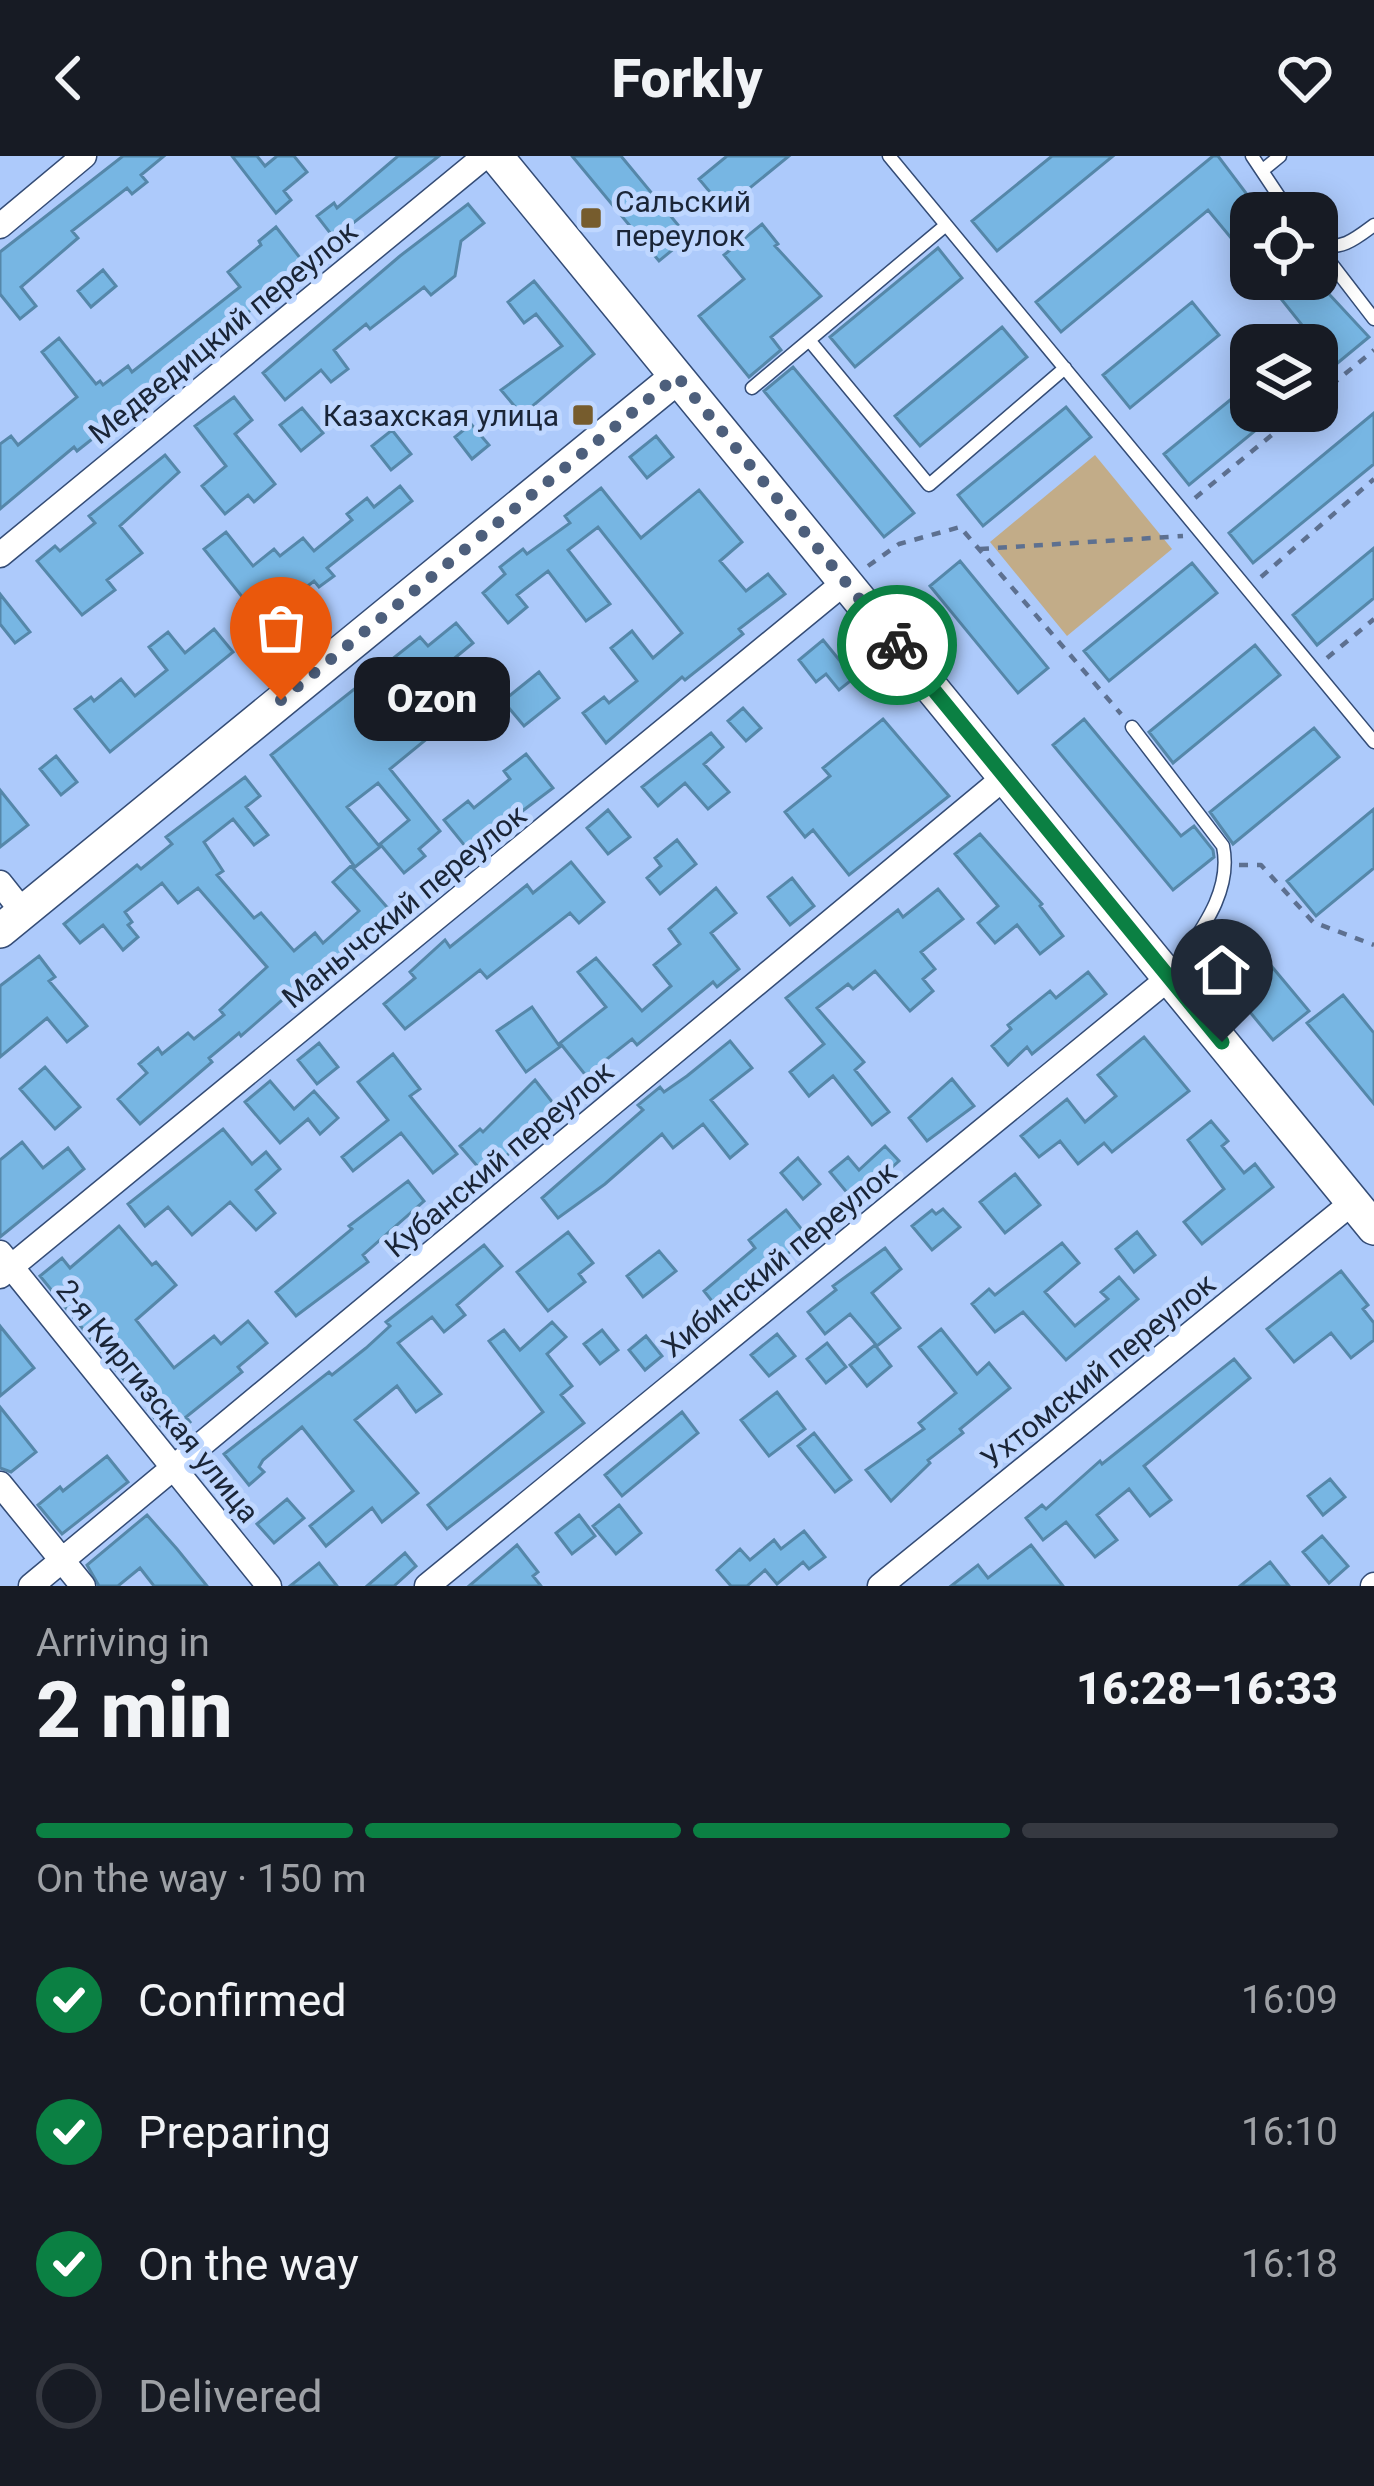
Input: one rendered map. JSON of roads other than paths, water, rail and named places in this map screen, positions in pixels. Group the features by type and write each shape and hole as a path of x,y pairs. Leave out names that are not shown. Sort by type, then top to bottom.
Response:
{"main road":[{"path":"496,156 1364,1215"},
{"path":"12,921 677,376"}],"street":[{"path":"0,226 84,156"},
{"name":"Медведицкий переулок","path":"0,555 485,156"},
{"name":"Манычский переулок","path":"4,1265 845,582"},
{"name":"Кубанский переулок","path":"31,1586 1005,777"},
{"path":"0,883 12,921"},
{"name":"Хибинский переулок","path":"427,1586 1169,978"},
{"name":"Ухтомский переулок","path":"880,1586 1364,1215"},
{"name":"2-я Киргизская улица","path":"4,1265 269,1586"},
{"path":"0,1484 83,1586"}],"lane":[{"path":"889,156 1374,742"},
{"path":"1252,156 1277,192"},
{"path":"1263,170 1280,156"},
{"path":"1338,247 1374,224"},
{"path":"752,388 946,225"},
{"path":"1338,272 1374,319"},
{"path":"809,340 929,485 1064,368"},
{"path":"1132,728 1223,846 1227,865 1222,891 1169,978"}],"place":[{"name":"Сальский переулок","path":"591,218"},
{"name":"Казахская улица","path":"583,415"},
{"name":"Ozon","path":"281,700"}]}
